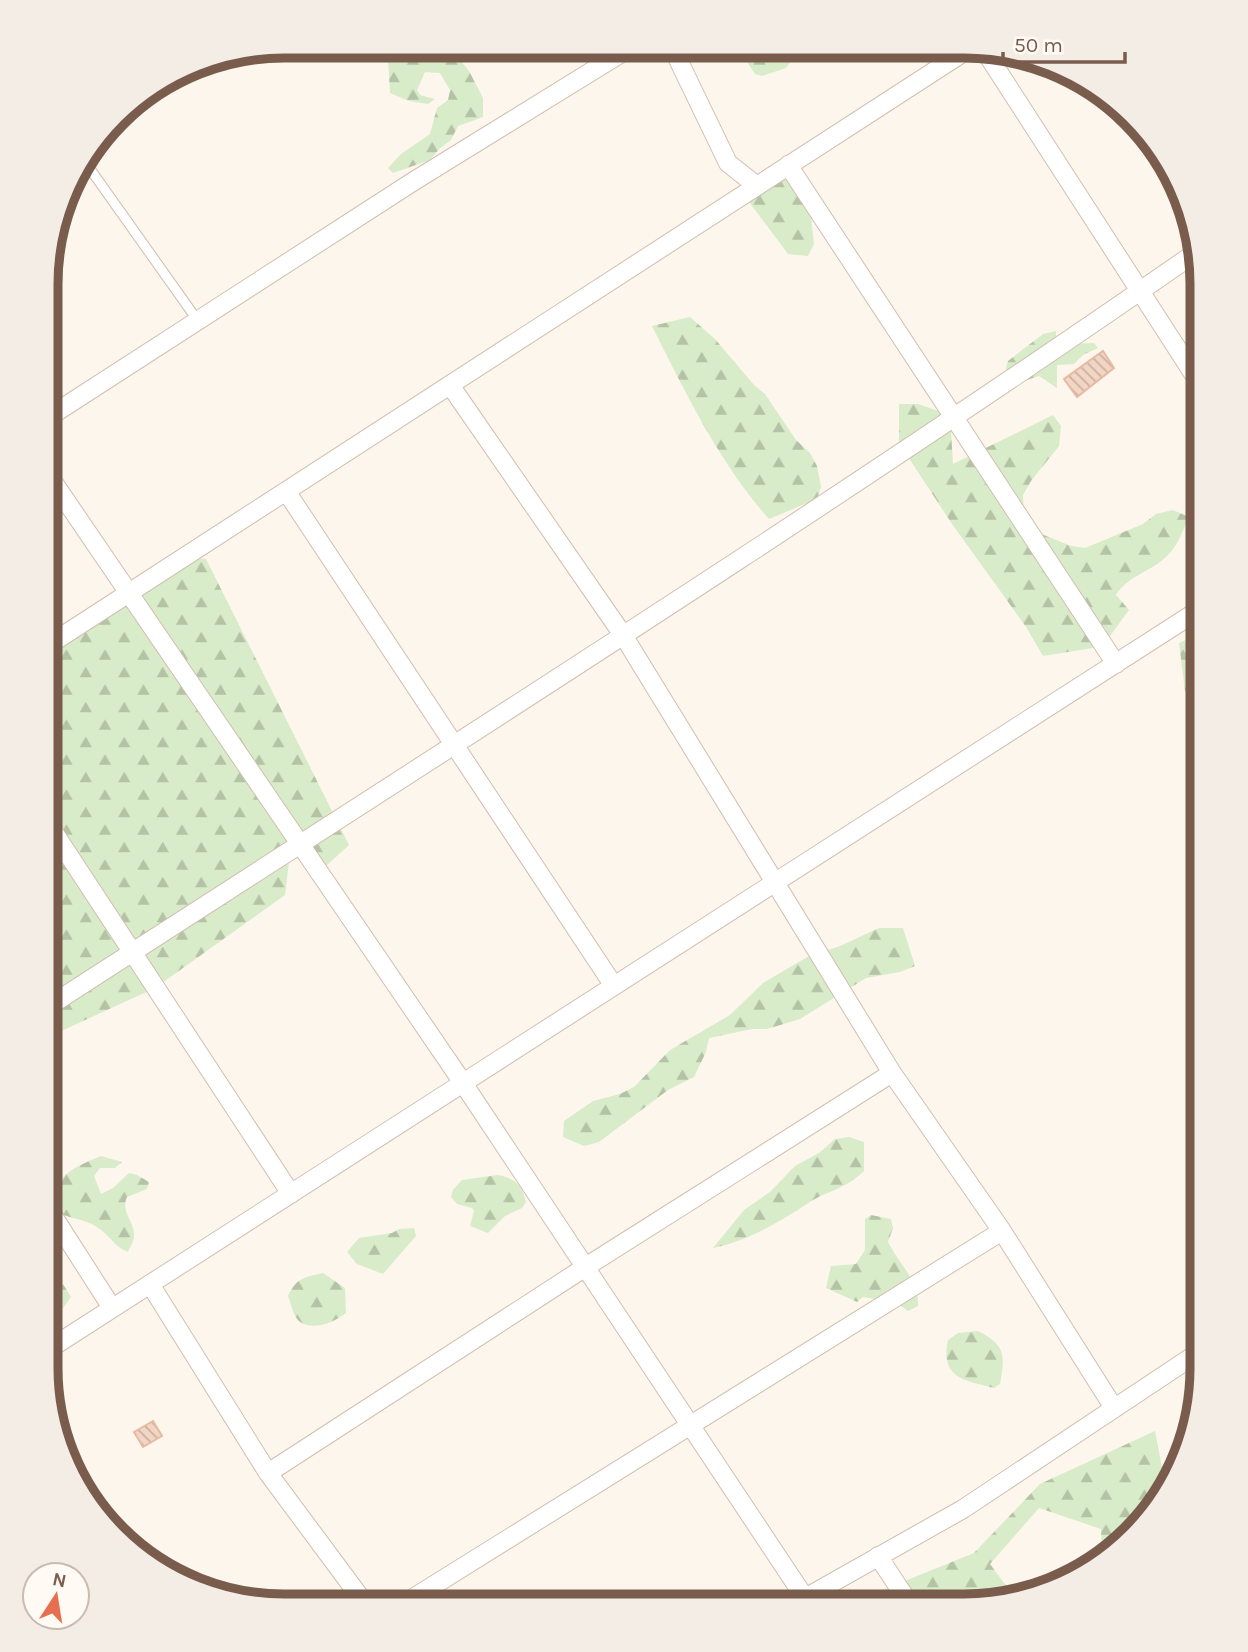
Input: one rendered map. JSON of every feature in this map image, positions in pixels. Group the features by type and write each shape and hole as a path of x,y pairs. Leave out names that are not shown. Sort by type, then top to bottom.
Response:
{"street":[{"path":"58,411 415,181 613,58"},
{"path":"677,58 728,163 757,186"},
{"path":"58,639 955,58"},
{"path":"991,60 1190,368"},
{"path":"788,166 1116,664"},
{"path":"58,1000 623,635 954,417 1188,258"},
{"path":"450,385 623,635 892,1073 1002,1231 1114,1408"},
{"path":"58,489 463,1083 690,1427 793,1594"},
{"path":"286,491 614,986"},
{"path":"58,1343 1190,616"},
{"path":"58,839 291,1194"},
{"path":"268,1473 892,1073"},
{"path":"58,1224 112,1308"},
{"path":"420,1594 1002,1231"},
{"path":"150,1284 268,1473 358,1594"},
{"path":"812,1594 963,1509 1190,1358"},
{"path":"878,1556 903,1594"}],"lane":[{"path":"90,168 198,321"}],"green space":[{"path":"459,58 469,71 483,98 483,117 458,126 451,140 430,160 393,173 388,168 401,154 430,134 437,108 448,100 450,90 440,73 425,72 417,90 420,95 435,99 428,104 409,101 390,93 388,59"},
{"path":"744,58 793,58 786,68 762,76 755,74"},
{"path":"781,163 809,201 814,244 808,256 788,254 740,190"},
{"path":"690,317 715,339 765,394 796,440 810,453 817,466 821,487 817,499 769,519 751,498 704,427 652,326"},
{"path":"1056,331 1056,336 1069,344 1094,343 1098,348 1083,355 1074,364 1057,365 1057,388 1039,376 1011,383 1006,368 1008,361 1043,334"},
{"path":"899,404 918,404 950,415 953,464 1053,415 1061,426 1059,446 1023,495 1024,527 1071,546 1085,548 1143,524 1156,514 1173,510 1189,517 1168,555 1127,583 1116,595 1129,610 1107,640 1093,648 1043,656 1026,627 952,524 899,443"},
{"path":"171,555 206,559 349,845 325,867 304,855 289,862 285,895 155,988 58,1032 58,640"},
{"path":"1190,638 1190,695 1185,691 1179,643"},
{"path":"879,928 903,928 915,966 900,972 866,978 800,1019 767,1029 752,1029 709,1038 706,1052 694,1077 668,1090 599,1142 584,1146 563,1137 564,1121 593,1101 620,1094 634,1087 670,1050 730,1015 763,983 809,956 840,946"},
{"path":"849,1137 864,1142 864,1171 857,1177 762,1230 713,1248 744,1210 770,1192 795,1166 819,1153 835,1139"},
{"path":"101,1156 122,1162 115,1168 100,1168 94,1176 101,1194 113,1188 129,1173 149,1182 147,1189 127,1197 125,1203 134,1231 128,1252 97,1227 59,1213 58,1185 74,1168"},
{"path":"498,1175 517,1183 526,1202 522,1208 505,1216 488,1233 470,1226 474,1211 457,1204 451,1197 453,1190 462,1180"},
{"path":"871,1215 891,1219 893,1228 888,1242 912,1280 917,1296 918,1306 908,1311 895,1302 863,1297 857,1302 826,1288 831,1266 856,1264 865,1250 865,1219"},
{"path":"414,1228 416,1236 383,1274 357,1264 347,1252 359,1238"},
{"path":"323,1273 345,1288 346,1313 336,1320 310,1326 295,1316 288,1296 294,1285 302,1279"},
{"path":"58,1283 63,1284 71,1297 58,1315"},
{"path":"978,1331 999,1346 1003,1358 1000,1384 994,1388 956,1375 947,1362 948,1340 958,1333"},
{"path":"1155,1431 1163,1474 1134,1517 1102,1547 1101,1529 1039,1508 990,1564 1009,1589 964,1594 873,1594 974,1553 1040,1484"}],"building":[{"path":"1103,351 1114,368 1077,397 1064,379"},
{"path":"153,1421 162,1436 143,1447 134,1432"}]}
